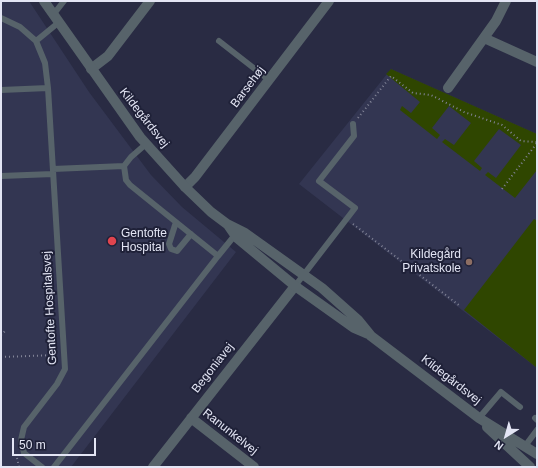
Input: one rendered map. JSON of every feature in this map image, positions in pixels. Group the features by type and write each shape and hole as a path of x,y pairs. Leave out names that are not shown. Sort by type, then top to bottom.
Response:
{"street":[{"name":"Kildegårdsvej","path":"44,1 91,69 146,144 185,187 227,224 235,235 295,286 354,328 371,336 479,418 537,454"},
{"path":"91,69 108,56 150,1"},
{"name":"Barsehøj","path":"185,187 195,177 329,1"},
{"path":"448,88 496,21 506,1"},
{"path":"484,38 537,62"},
{"name":"Kildegårdsvej","path":"227,224 245,233 322,288 358,320 371,336"},
{"name":"Begoniavej","path":"153,467 295,286"},
{"name":"Ranunkelvej","path":"191,418 254,467"},
{"path":"479,418 526,466"}],"lane":[{"path":"36,42 56,19 64,1"},
{"name":"Gentofte Hospitalsvej","path":"1,18 20,27 36,42 45,63 48,88 64,373 31,417 22,434 21,440 24,453 42,467"},
{"path":"219,41 269,80"},
{"path":"1,90 48,88"},
{"path":"295,286 355,208 320,182 354,136 354,124"},
{"path":"146,144 131,157 124,166 126,180 130,185 218,256"},
{"path":"1,176 124,166"},
{"path":"176,222 169,244 171,249 177,251 191,234"},
{"path":"54,467 235,235"},
{"path":"479,418 501,392 520,407"},
{"path":"525,446 537,430"}],"path":[{"path":"354,124 391,76 413,93 431,95 464,112 502,125 521,141 537,142"},
{"path":"502,188 537,142"},
{"path":"347,219 460,306"},
{"path":"1,335 6,330"},
{"path":"1,357 64,354"}],"shaded area":[{"name":"Gentofte Hospital","path":"1,1 29,1 89,92 151,175 182,207 236,252 71,467 1,467"},
{"name":"Kildegård Privatskole","path":"391,69 537,134 537,368 299,184"}],"green space":[{"path":"391,69 537,134 537,170 515,198 485,175 488,172 496,178 521,145 499,129 474,161 482,168 480,171 442,142 445,139 454,145 471,123 449,106 432,128 440,135 437,139 400,110 402,106 411,113 420,102 386,74"},
{"path":"534,219 537,221 537,368 464,310"}],"place":[{"name":"Gentofte Hospital","path":"112,241"},
{"name":"Kildegård Privatskole","path":"469,262"}]}
